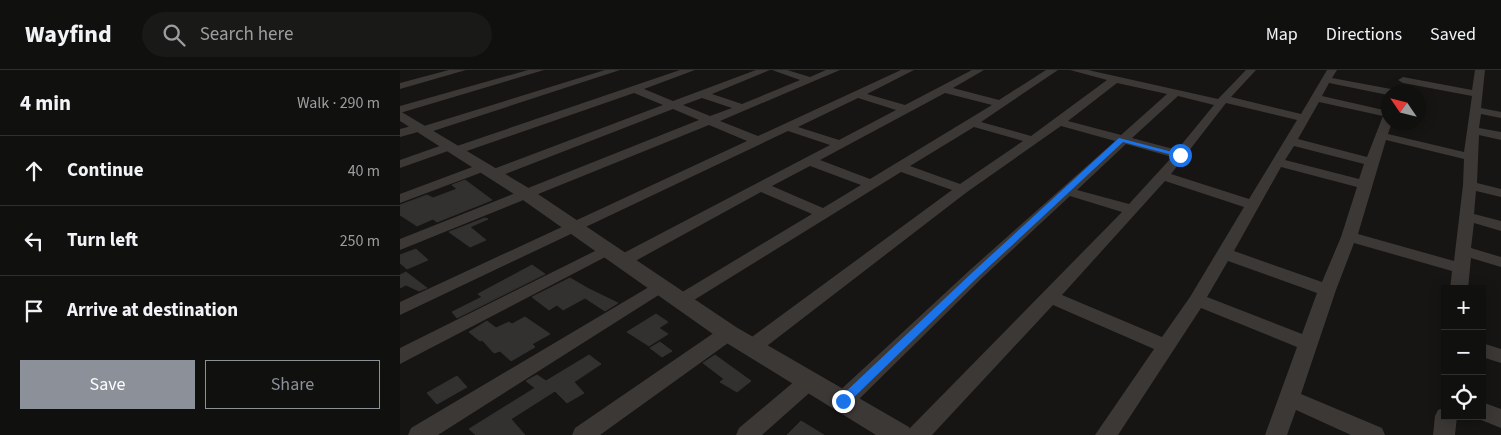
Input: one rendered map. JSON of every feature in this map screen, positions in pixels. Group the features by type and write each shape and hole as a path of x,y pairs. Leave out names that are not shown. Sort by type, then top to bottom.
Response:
{"street":[{"path":"400,86 461,70"},
{"path":"400,110 538,70"},
{"path":"583,70 597,76"},
{"path":"414,130 615,70"},
{"path":"400,164 690,70"},
{"path":"400,199 673,105 764,70"},
{"path":"777,70 810,80"},
{"path":"400,245 835,70"},
{"path":"400,309 909,70"},
{"path":"400,357 761,187 979,70"},
{"path":"680,301 972,123 1053,70"},
{"path":"1075,70 1175,93 1304,118"},
{"path":"918,435 1164,176 1222,101 1251,70"},
{"path":"1459,285 1470,185 1470,157 1480,70"},
{"path":"654,72 669,77"},
{"path":"883,72 896,76"},
{"path":"1106,435 1197,300 1254,205 1276,162 1317,98 1329,75 1381,89"},
{"path":"1405,75 1477,94"},
{"path":"752,346 962,189 1059,122 1115,80"},
{"path":"635,89 758,141"},
{"path":"943,89 1000,104"},
{"path":"843,401 977,273 1175,93"},
{"path":"702,94 744,108"},
{"path":"857,94 906,109"},
{"path":"1317,98 1381,112"},
{"path":"1476,110 1501,115"},
{"path":"400,115 414,130 454,148 526,194 659,287 728,332 899,435"},
{"path":"1059,122 1180,155"},
{"path":"972,123 1033,140"},
{"path":"786,127 840,144"},
{"path":"1276,435 1327,290 1349,236 1370,162 1385,130"},
{"path":"1474,130 1501,136"},
{"path":"1383,136 1470,157"},
{"path":"1290,141 1370,162"},
{"path":"809,162 871,184"},
{"path":"1276,162 1364,185"},
{"path":"900,167 962,189"},
{"path":"1164,176 1254,205"},
{"path":"1470,185 1501,193"},
{"path":"761,187 823,213"},
{"path":"1066,191 1132,210"},
{"path":"1466,216 1501,226"},
{"path":"1349,236 1461,268"},
{"path":"1462,250 1501,262"},
{"path":"1225,254 1327,290"},
{"path":"419,435 659,287"},
{"path":"1048,296 1166,346"},
{"path":"1197,300 1308,344"},
{"path":"583,435 728,332"},
{"path":"1486,351 1501,356"},
{"path":"747,435 809,381"},
{"path":"1290,398 1374,435"},
{"path":"1486,413 1501,419"},
{"path":"1444,435 1446,420"}],"building":[{"path":"465,180 492,200 437,222 433,219 417,226 400,215 400,205 427,195 433,198 457,189 452,185"},
{"path":"485,218 488,219 470,227 486,240 470,247 449,232"},
{"path":"416,249 428,260 407,269 400,263 400,255"},
{"path":"532,265 545,274 457,318 452,312 482,297 478,294"},
{"path":"406,272 427,288 419,291 406,285 400,288 400,275"},
{"path":"570,278 618,303 605,311 585,298 563,310 557,305 549,310 532,297"},
{"path":"656,314 668,322 659,328 668,334 649,346 627,332"},
{"path":"525,317 550,334 532,344 535,347 511,361 500,351 494,353 482,340 480,341 469,332 487,321 496,328 509,322 512,324"},
{"path":"660,342 672,351 662,357 650,348"},
{"path":"589,355 601,364 574,382 584,393 567,403 555,391 511,419 525,435 476,435 469,429 535,388 526,381 537,375 546,381"},
{"path":"715,355 751,381 737,392 720,382 724,379 703,363"},
{"path":"457,376 467,387 437,404 427,393"},
{"path":"801,421 824,435 787,435"}],"route":[{"path":"843,401 977,273 1122,140 1180,155"}]}
